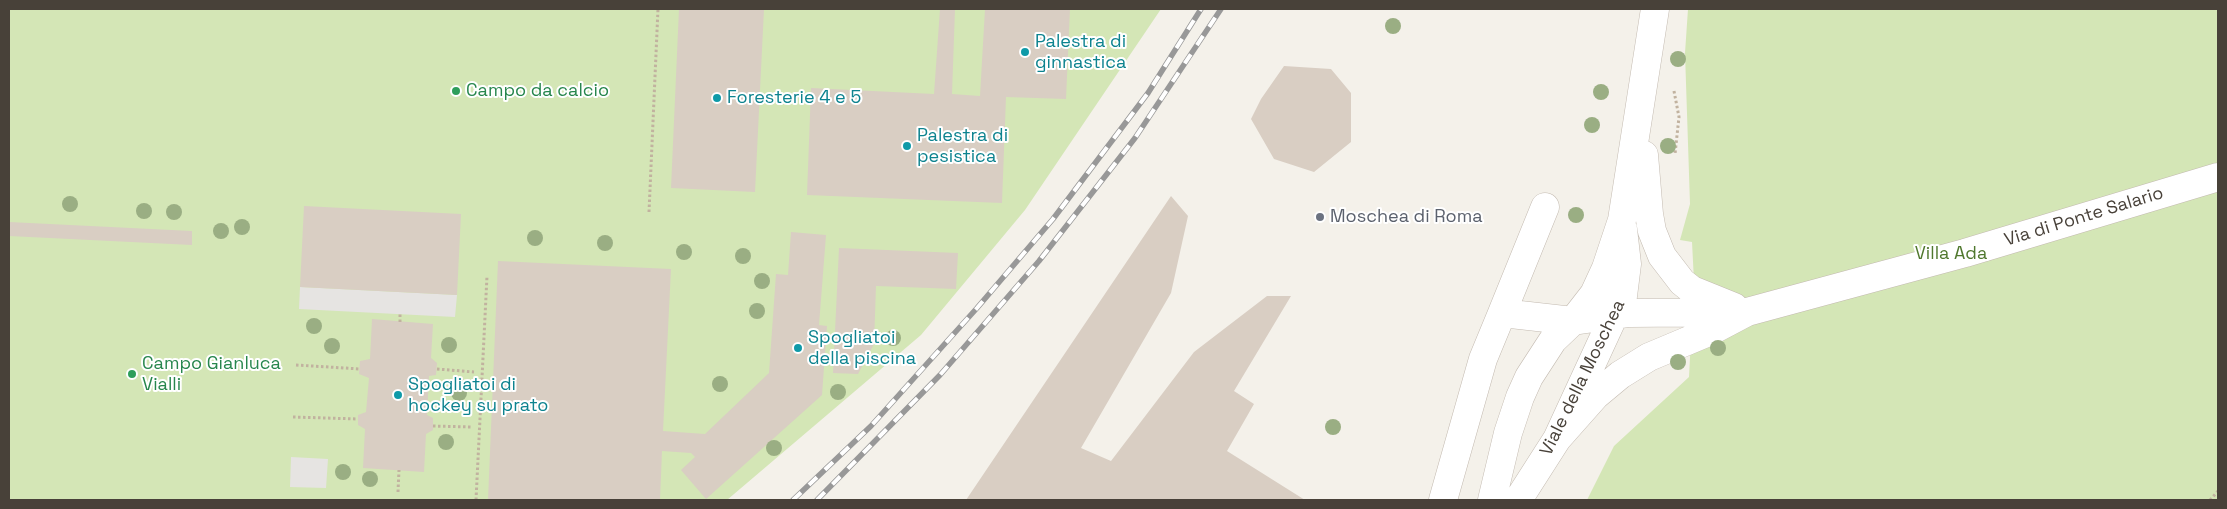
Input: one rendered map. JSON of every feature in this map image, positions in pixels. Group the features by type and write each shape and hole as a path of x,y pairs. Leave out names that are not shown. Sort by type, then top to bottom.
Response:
{"street":[{"name":"Viale della Moschea","path":"1492,500 1504,449 1520,397 1532,372 1548,347 1573,321 1594,294 1601,281 1622,220 1655,9"},
{"path":"1641,107 1648,214 1652,231 1662,256 1682,282 1692,290 1747,312"},
{"name":"Via di Ponte Salario","path":"1747,312 1965,253 2218,178"},
{"path":"1443,500 1484,359 1545,207"},
{"name":"Viale della Moschea","path":"1518,500 1557,439 1623,296 1627,276 1622,220"},
{"path":"1502,313 1573,321 1616,314 1747,312"},
{"path":"1557,439 1596,394 1620,375 1649,357 1711,331 1747,312"}],"path":[{"path":"649,212 658,9"},
{"path":"1672,84 1679,117 1675,160"},
{"path":"476,500 487,276"},
{"path":"400,314 400,322"},
{"path":"296,364 360,369"},
{"path":"437,369 474,372"},
{"path":"293,417 358,419"},
{"path":"432,426 471,427"},
{"path":"398,492 399,470"},
{"path":"2210,500 2218,491"}],"green space":[{"path":"9,9 1161,9 1025,210 921,335 727,500 9,500"},
{"name":"Villa Ada","path":"1688,9 2218,9 2218,500 1587,500 1614,446 1689,377 1694,281 1692,242 1680,240 1690,204 1685,53"}],"shaded area":[{"path":"300,287 457,295 455,317 299,309"},
{"path":"291,457 328,459 326,488 290,487"}],"building":[{"name":"Foresterie 4 e 5","path":"679,9 764,9 755,192 671,188"},
{"name":"Palestra di pesistica","path":"940,9 955,9 952,94 980,96 985,9 1070,9 1066,99 1006,97 1002,203 807,195 811,88 934,94"},
{"path":"1284,66 1331,69 1351,93 1351,142 1314,172 1274,159 1251,119 1261,99"},
{"path":"1171,196 1188,216 1171,293 1081,448 1111,461 1194,352 1267,296 1291,296 1234,391 1254,404 1227,451 1305,500 966,500"},
{"path":"304,206 461,214 457,295 300,287"},
{"path":"9,222 192,231 192,245 9,236"},
{"path":"791,232 826,235 819,325 827,326 822,395 706,499 681,470 695,457 691,453 662,451 660,500 488,500 498,261 671,269 663,431 705,434 769,373 776,274 788,275"},
{"path":"839,248 958,253 956,289 876,286 874,344 858,374 833,373"},
{"name":"Spogliatoi di hockey su prato","path":"372,319 433,324 431,358 437,363 436,375 429,376 427,415 433,418 433,430 426,434 424,472 363,468 365,429 358,425 358,415 366,412 369,378 359,374 360,361 370,359"}],"railway":[{"path":"793,500 871,426 977,308 1053,219 1148,93 1201,9"},
{"path":"817,500 940,375 1039,261 1135,138 1221,9"}],"place":[{"name":"Palestra di ginnastica","path":"1025,52"},
{"name":"Campo da calcio","path":"456,91"},
{"name":"Foresterie 4 e 5","path":"717,98"},
{"name":"Palestra di pesistica","path":"907,146"},
{"name":"Moschea di Roma","path":"1320,217"},
{"name":"Spogliatoi della piscina","path":"798,348"},
{"name":"Campo Gianluca Vialli","path":"132,374"},
{"name":"Spogliatoi di hockey su prato","path":"398,395"}]}
